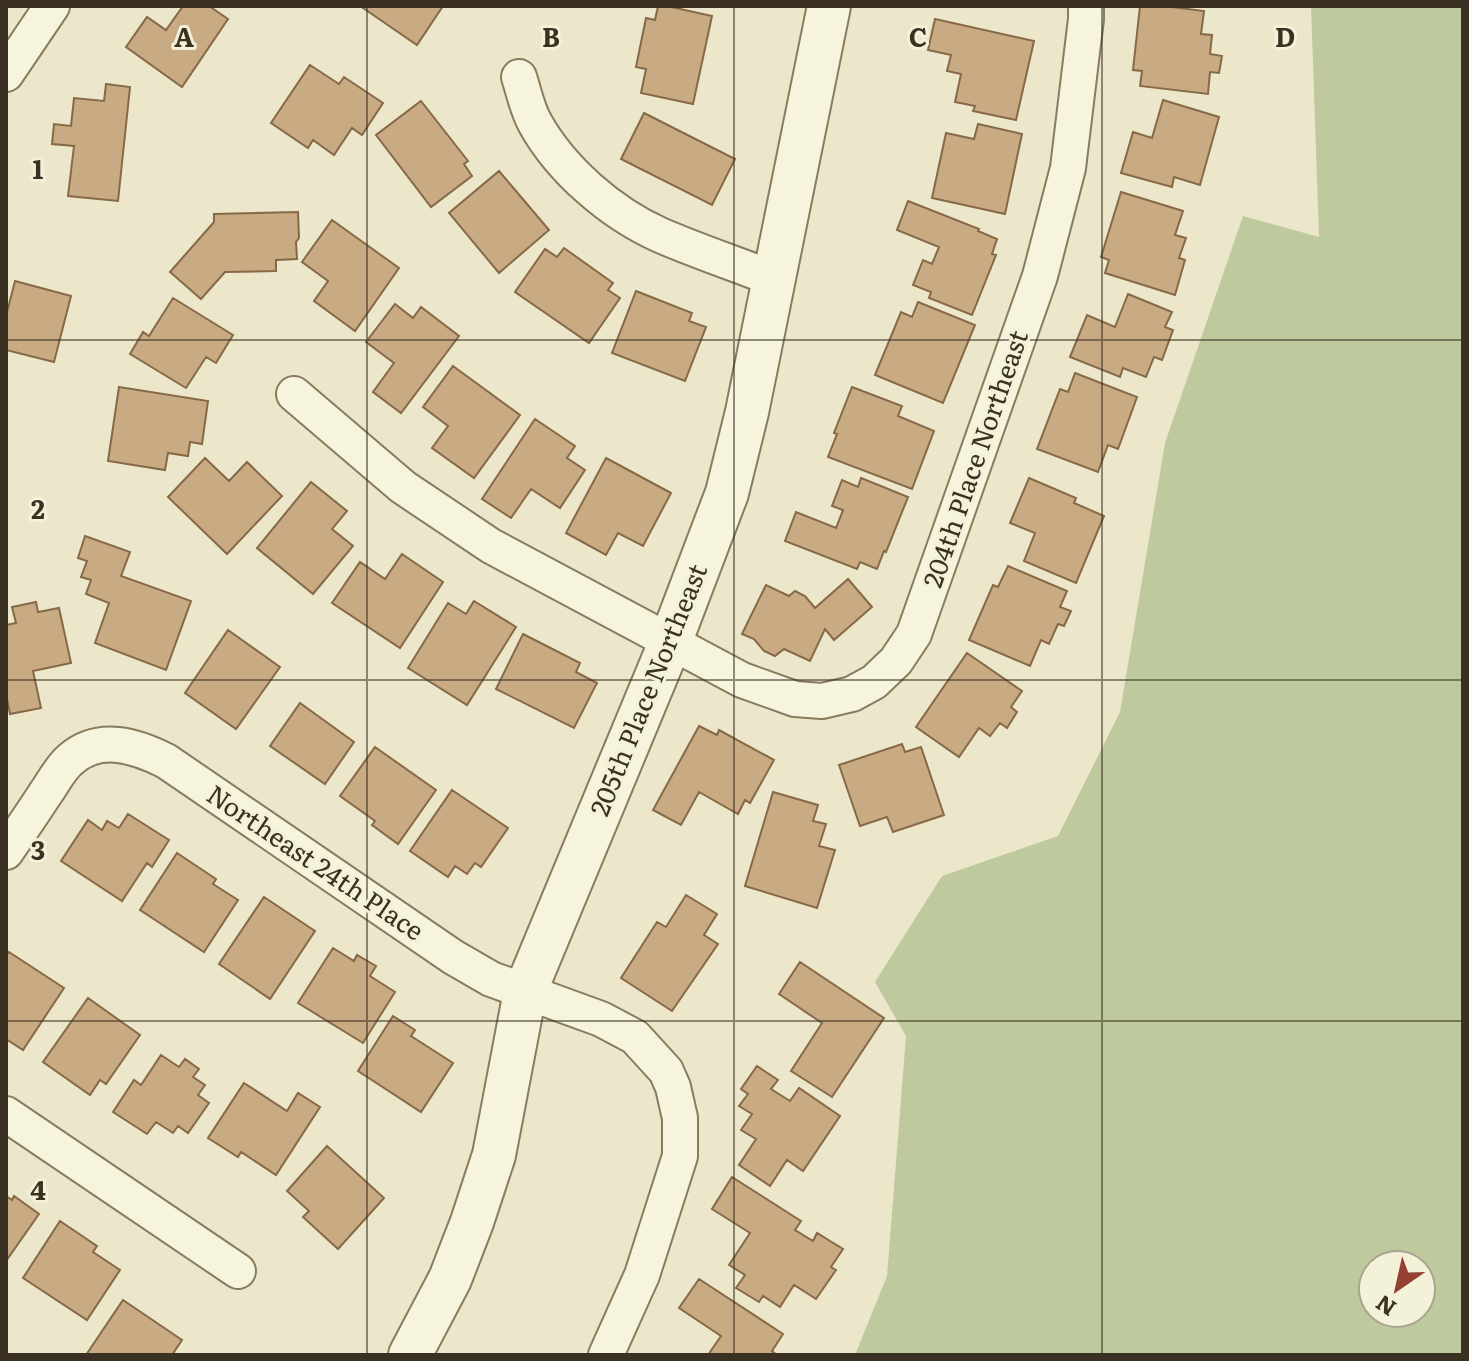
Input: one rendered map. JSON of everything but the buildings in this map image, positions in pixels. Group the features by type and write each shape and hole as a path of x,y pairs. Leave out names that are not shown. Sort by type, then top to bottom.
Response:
{"street":[{"path":"6,74 52,6"},
{"name":"205th Place Northeast","path":"410,1355 450,1279 494,1155 525,992 670,643 727,493 747,412 829,6"},
{"name":"204th Place Northeast","path":"294,394 403,487 491,546 670,643 742,680 795,699 822,701 852,694 874,682 896,661 914,634 1040,276 1068,168 1086,6"},
{"path":"519,77 533,120 555,155 584,184 623,214 659,234 774,279"},
{"name":"Northeast 24th Place","path":"6,852 71,758 103,744 127,745 166,761 453,957 491,979 601,1019 635,1037 666,1071 673,1087 680,1118 680,1156 642,1275 606,1355"},
{"path":"6,1114 238,1271"}],"green space":[{"path":"1311,6 1463,6 1463,1355 855,1355 887,1276 906,1036 875,982 942,876 1058,836 1120,712 1165,443 1243,216 1319,237"}]}
